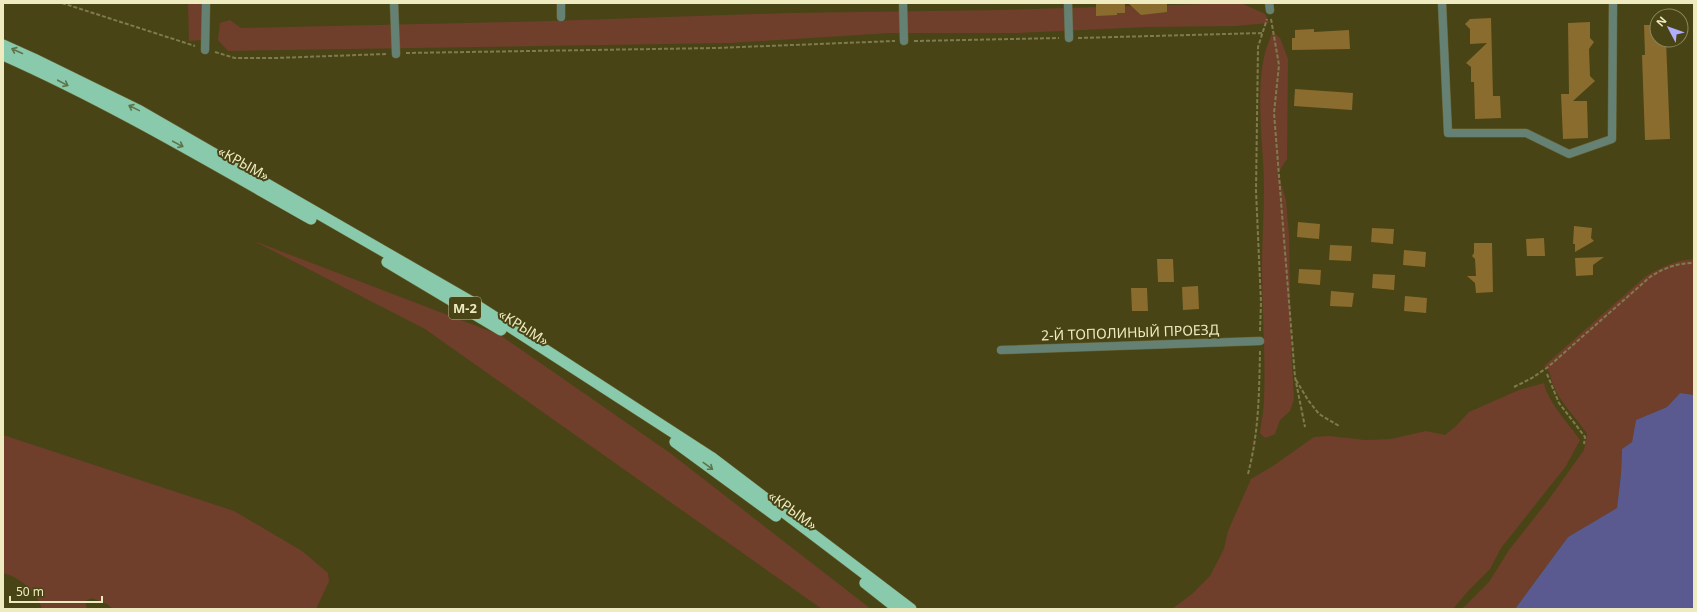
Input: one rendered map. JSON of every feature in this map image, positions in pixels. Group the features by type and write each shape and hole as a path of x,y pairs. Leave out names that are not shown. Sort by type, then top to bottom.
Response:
{"highway":[{"path":"3,45 140,111 470,301 711,457 911,609"},
{"name":"«КРЫМ»","path":"3,55 43,73 199,156 360,246 511,336 664,434 808,539 898,609"}],"street":[{"path":"205,50 206,3"},
{"path":"394,3 396,54"},
{"path":"561,3 561,17"},
{"path":"903,3 904,41"},
{"path":"1068,3 1069,38"},
{"path":"1442,3 1448,133 1526,132 1569,154 1612,139 1613,6"},
{"name":"2-Й ТОПОЛИНЫЙ ПРОЕЗД","path":"1001,350 1260,340"}],"path":[{"path":"62,3 205,50 235,58 701,48 904,41 1262,33"},
{"path":"1248,474 1254,452 1259,412 1261,303 1256,192 1258,46 1269,7"},
{"path":"1269,7 1279,65 1274,113 1295,377 1305,428"},
{"path":"1514,388 1548,367 1650,277 1669,267 1682,263 1694,262"},
{"path":"1547,374 1559,404 1585,437 1584,444"},
{"path":"1295,377 1308,400 1319,414 1340,426"}],"shaded area":[{"path":"188,3 204,3 203,40 189,41"},
{"path":"1241,3 1265,14 1269,23 1236,26 1146,27 1017,33 890,33 729,43 228,51 218,40 220,23 230,20 241,28 550,21 790,13 1002,10"},
{"path":"1273,32 1280,38 1288,59 1287,159 1278,173 1286,200 1289,235 1291,345 1294,399 1290,411 1280,420 1275,434 1265,438 1260,433 1264,404 1265,367 1262,269 1264,187 1260,87 1266,49"},
{"path":"254,241 500,335 670,453 871,609 822,609 425,329"},
{"path":"1694,259 1694,395 1680,393 1667,407 1636,420 1632,442 1622,449 1617,508 1568,537 1515,609 1462,609 1489,582 1509,550 1547,502 1584,450 1587,434 1563,403 1555,389 1549,371 1544,366 1646,276 1669,264"},
{"path":"1544,383 1549,397 1554,405 1580,440 1566,466 1501,548 1490,569 1453,609 1172,609 1192,594 1210,576 1224,549 1228,531 1251,479 1273,466 1314,437 1329,436 1365,440 1391,439 1426,431 1445,435 1469,412 1519,390"},
{"path":"3,435 234,511 302,551 328,573 329,581 316,609 113,609 107,604 92,598 85,601 87,609 42,609 40,603 27,586 16,578 3,573"}],"water":[{"path":"1680,393 1694,395 1694,606 1691,609 1515,609 1568,537 1617,508 1622,449 1632,442 1636,420 1667,407"}],"building":[{"path":"1096,3 1125,3 1125,13 1096,16"},
{"path":"1128,3 1167,3 1167,12 1141,15"},
{"path":"1491,18 1493,96 1500,96 1501,118 1475,119 1474,82 1471,82 1471,67 1466,63 1487,43 1470,44 1470,29 1465,24 1470,19"},
{"path":"1590,22 1590,38 1594,42 1589,49 1590,76 1595,81 1573,101 1587,101 1588,138 1563,139 1561,94 1569,94 1568,23"},
{"path":"1644,25 1649,25 1649,48 1666,48 1670,139 1645,140 1642,55 1645,55"},
{"path":"1314,29 1314,32 1349,30 1350,49 1292,50 1292,38 1295,38 1295,30"},
{"path":"1295,89 1353,93 1352,110 1294,106"},
{"path":"1298,222 1320,224 1319,239 1297,237"},
{"path":"1574,226 1592,228 1591,238 1594,241 1575,252 1575,244 1573,244"},
{"path":"1372,228 1394,229 1393,244 1371,242"},
{"path":"1544,238 1545,256 1527,256 1526,239"},
{"path":"1474,243 1492,243 1493,292 1476,293 1475,283 1467,276 1476,276 1475,259 1472,256 1474,253"},
{"path":"1330,245 1352,246 1351,261 1329,260"},
{"path":"1404,250 1426,252 1425,267 1403,265"},
{"path":"1604,257 1593,265 1593,275 1576,276 1575,258"},
{"path":"1157,259 1173,259 1174,282 1158,282"},
{"path":"1299,269 1321,270 1320,285 1298,283"},
{"path":"1373,274 1395,275 1394,290 1372,288"},
{"path":"1198,286 1199,309 1183,310 1182,287"},
{"path":"1131,288 1147,288 1148,311 1132,311"},
{"path":"1331,291 1354,293 1352,307 1330,306"},
{"path":"1405,296 1427,298 1426,313 1404,311"}]}
